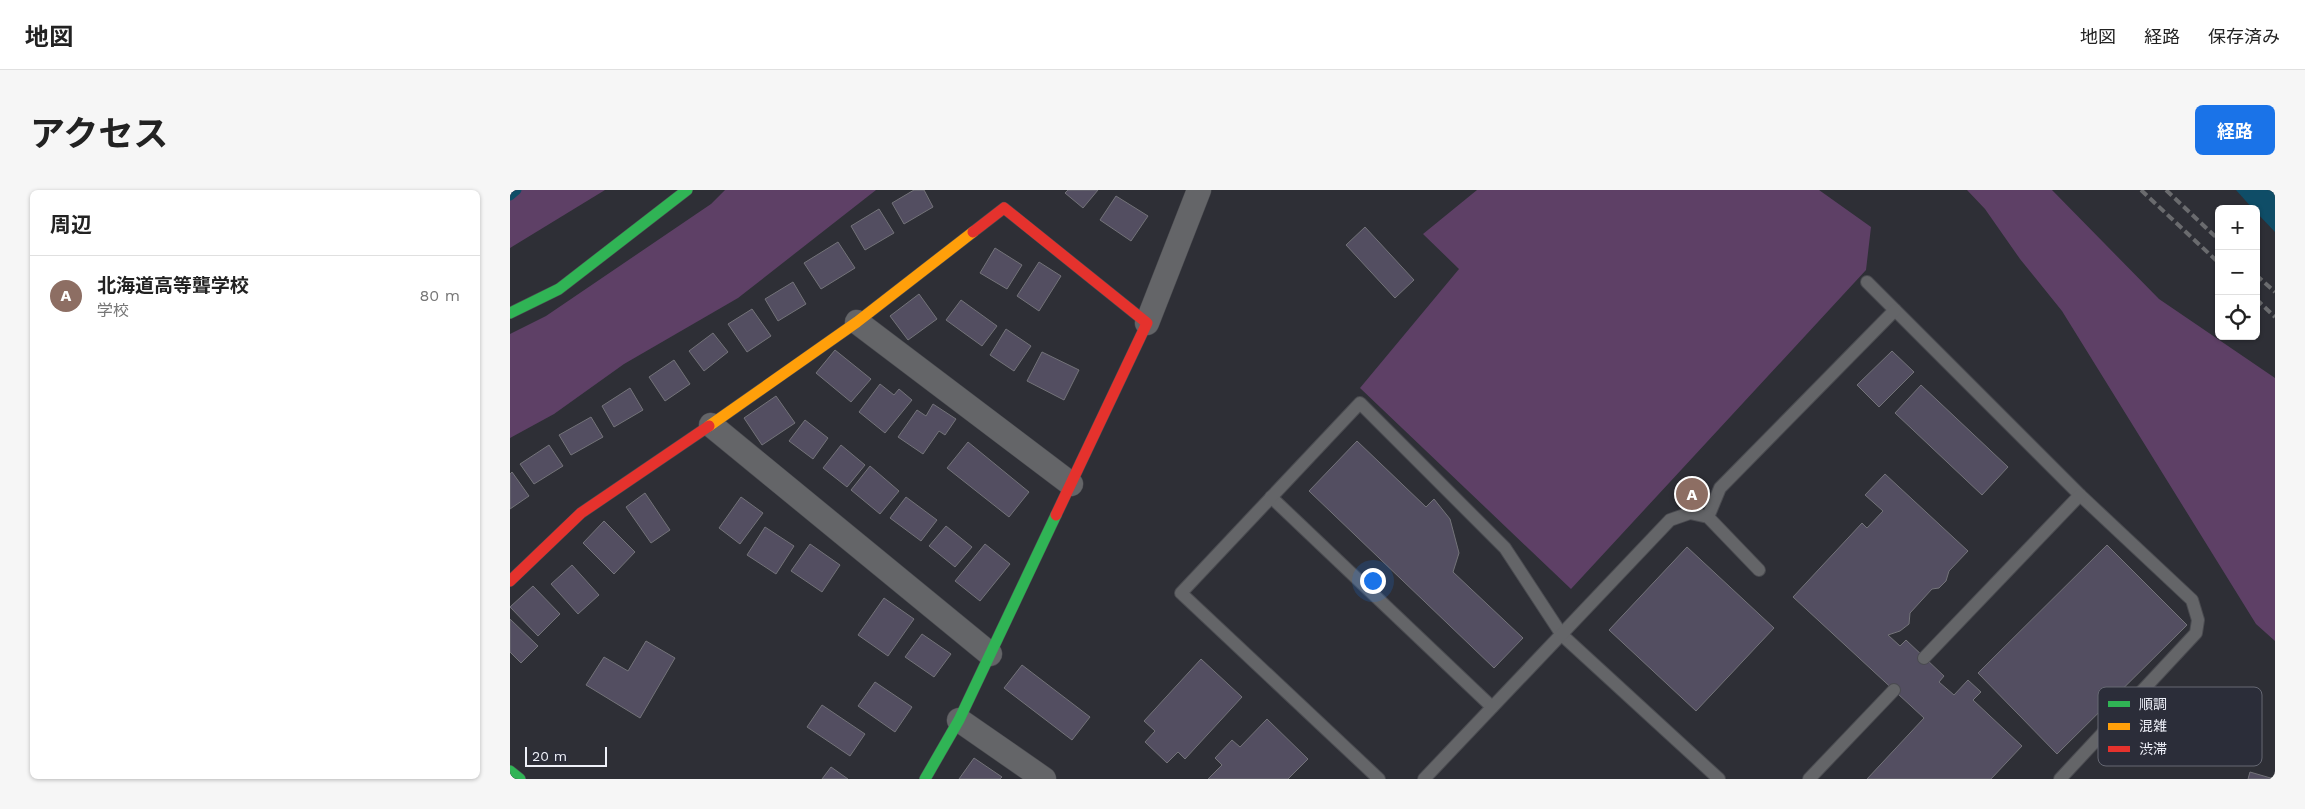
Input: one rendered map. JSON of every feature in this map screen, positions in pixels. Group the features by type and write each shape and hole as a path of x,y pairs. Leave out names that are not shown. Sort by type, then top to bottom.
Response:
{"street":[{"path":"510,313 559,289 687,190"},
{"path":"925,779 959,720 1147,323 1199,190"},
{"path":"510,581 581,513 711,425 857,322 1004,208 1147,323"},
{"path":"857,322 1071,484"},
{"path":"711,425 990,654"},
{"path":"959,720 1044,779"},
{"path":"510,770 520,779"}],"lane":[{"path":"1867,282 2080,495 2192,600 2198,620 2196,633 2146,687"},
{"path":"1708,517 1720,488 1895,310"},
{"path":"1379,779 1181,593 1360,403 1506,548 1562,635 1719,779"},
{"path":"1924,658 2080,495"},
{"path":"1271,497 1492,707"},
{"path":"1424,779 1670,520 1690,513 1708,517 1759,570"},
{"path":"1809,779 1894,690"},
{"path":"2060,779 2098,738"}],"shaded area":[{"path":"510,190 605,190 510,248"},
{"path":"725,190 876,190 738,298 624,364 554,414 510,438 510,334 546,316 711,204"},
{"path":"1477,190 1819,190 1871,227 1866,270 1571,589 1360,388 1459,269 1423,234"},
{"path":"1967,190 2052,190 2159,299 2215,337 2215,340 2219,340 2275,378 2275,641 2256,624 2062,311 2020,259 1985,209"}],"water":[{"path":"2236,190 2275,190 2275,232 2260,216 2260,205 2249,205"}],"building":[{"path":"914,190 924,190 933,207 904,224 892,203"},
{"path":"1068,190 1098,190 1083,208 1065,193"},
{"path":"1116,196 1148,216 1131,241 1100,220"},
{"path":"879,209 894,233 865,250 851,226"},
{"path":"1365,227 1414,280 1395,298 1346,245"},
{"path":"838,242 855,268 821,289 804,263"},
{"path":"995,248 1022,265 1007,289 980,273"},
{"path":"1039,262 1061,276 1039,311 1017,296"},
{"path":"793,282 806,304 778,321 765,299"},
{"path":"919,294 937,319 908,340 890,316"},
{"path":"961,300 997,326 982,346 946,320"},
{"path":"752,309 771,336 747,352 728,324"},
{"path":"1006,329 1031,346 1014,371 990,355"},
{"path":"713,333 728,352 704,371 689,351"},
{"path":"835,350 871,379 851,402 816,373"},
{"path":"1892,351 1914,372 1879,407 1857,385"},
{"path":"1042,352 1079,370 1064,400 1027,381"},
{"path":"674,360 690,384 665,401 649,377"},
{"path":"880,384 894,395 899,389 912,400 885,433 859,412"},
{"path":"1921,385 2008,467 1982,495 1895,413"},
{"path":"630,388 643,410 614,427 602,406"},
{"path":"776,396 795,423 762,445 744,418"},
{"path":"933,404 956,419 945,435 939,431 923,454 898,437 917,410 926,416"},
{"path":"591,417 603,437 571,455 559,435"},
{"path":"805,420 828,438 813,459 789,441"},
{"path":"1357,441 1426,507 1434,499 1450,519 1459,553 1453,572 1523,638 1494,668 1309,491"},
{"path":"968,442 1029,492 1009,517 947,468"},
{"path":"549,445 563,466 534,484 520,464"},
{"path":"841,445 865,465 847,487 823,468"},
{"path":"870,466 899,491 880,514 851,490"},
{"path":"512,472 529,496 510,509 510,474"},
{"path":"1885,474 1968,551 1949,571 1946,581 1939,588 1932,589 1910,613 1909,624 1900,631 1888,635 1900,646 1906,640 1944,676 1939,682 1954,695 1968,680 1981,692 1973,700 2022,746 1991,779 1867,779 1924,718 1793,597 1862,523 1867,528 1883,511 1865,495"},
{"path":"645,493 670,530 651,543 626,507"},
{"path":"741,497 763,513 740,544 719,528"},
{"path":"906,497 937,520 921,541 890,518"},
{"path":"604,521 635,552 614,574 583,543"},
{"path":"946,526 972,547 955,567 929,546"},
{"path":"765,527 794,546 776,574 747,555"},
{"path":"810,544 840,565 822,592 791,571"},
{"path":"985,544 1010,564 980,601 955,581"},
{"path":"2107,545 2187,625 2125,687 2098,687 2098,713 2057,754 1978,673"},
{"path":"1687,547 1774,628 1696,711 1609,630"},
{"path":"572,565 599,595 578,614 551,584"},
{"path":"533,586 560,614 538,636 510,607"},
{"path":"884,598 914,619 888,656 858,635"},
{"path":"510,619 538,646 521,663 510,652"},
{"path":"922,634 951,654 934,677 905,657"},
{"path":"646,641 675,658 640,718 586,685 604,657 628,671"},
{"path":"1201,659 1242,697 1185,759 1178,752 1167,763 1145,742 1155,731 1144,721"},
{"path":"1022,665 1090,717 1072,740 1004,688"},
{"path":"875,682 912,707 895,732 858,706"},
{"path":"822,705 865,734 850,756 807,727"},
{"path":"1267,719 1308,759 1288,779 1208,779 1222,765 1215,758 1232,740 1240,747"},
{"path":"974,758 1002,777 1000,779 959,779"},
{"path":"831,767 848,779 822,779"},
{"path":"2250,772 2274,779 2248,779"}],"waterway":[{"path":"510,196 517,190"}],"railway":[{"path":"2141,190 2215,259"},
{"path":"2166,190 2215,236"},
{"path":"2260,279 2275,292"},
{"path":"2260,303 2275,317"}],"traffic: fast":[{"path":"510,313 559,289 687,190"},
{"path":"925,779 959,720 1056,515"},
{"path":"510,771 520,779"}],"traffic: slow":[{"path":"709,426 857,322 973,232"}],"traffic: jam":[{"path":"973,232 1004,208 1147,323 1056,515"},
{"path":"510,581 581,513 709,426"}],"place":[{"name":"北海道高等聾学校","path":"1692,494"}]}
